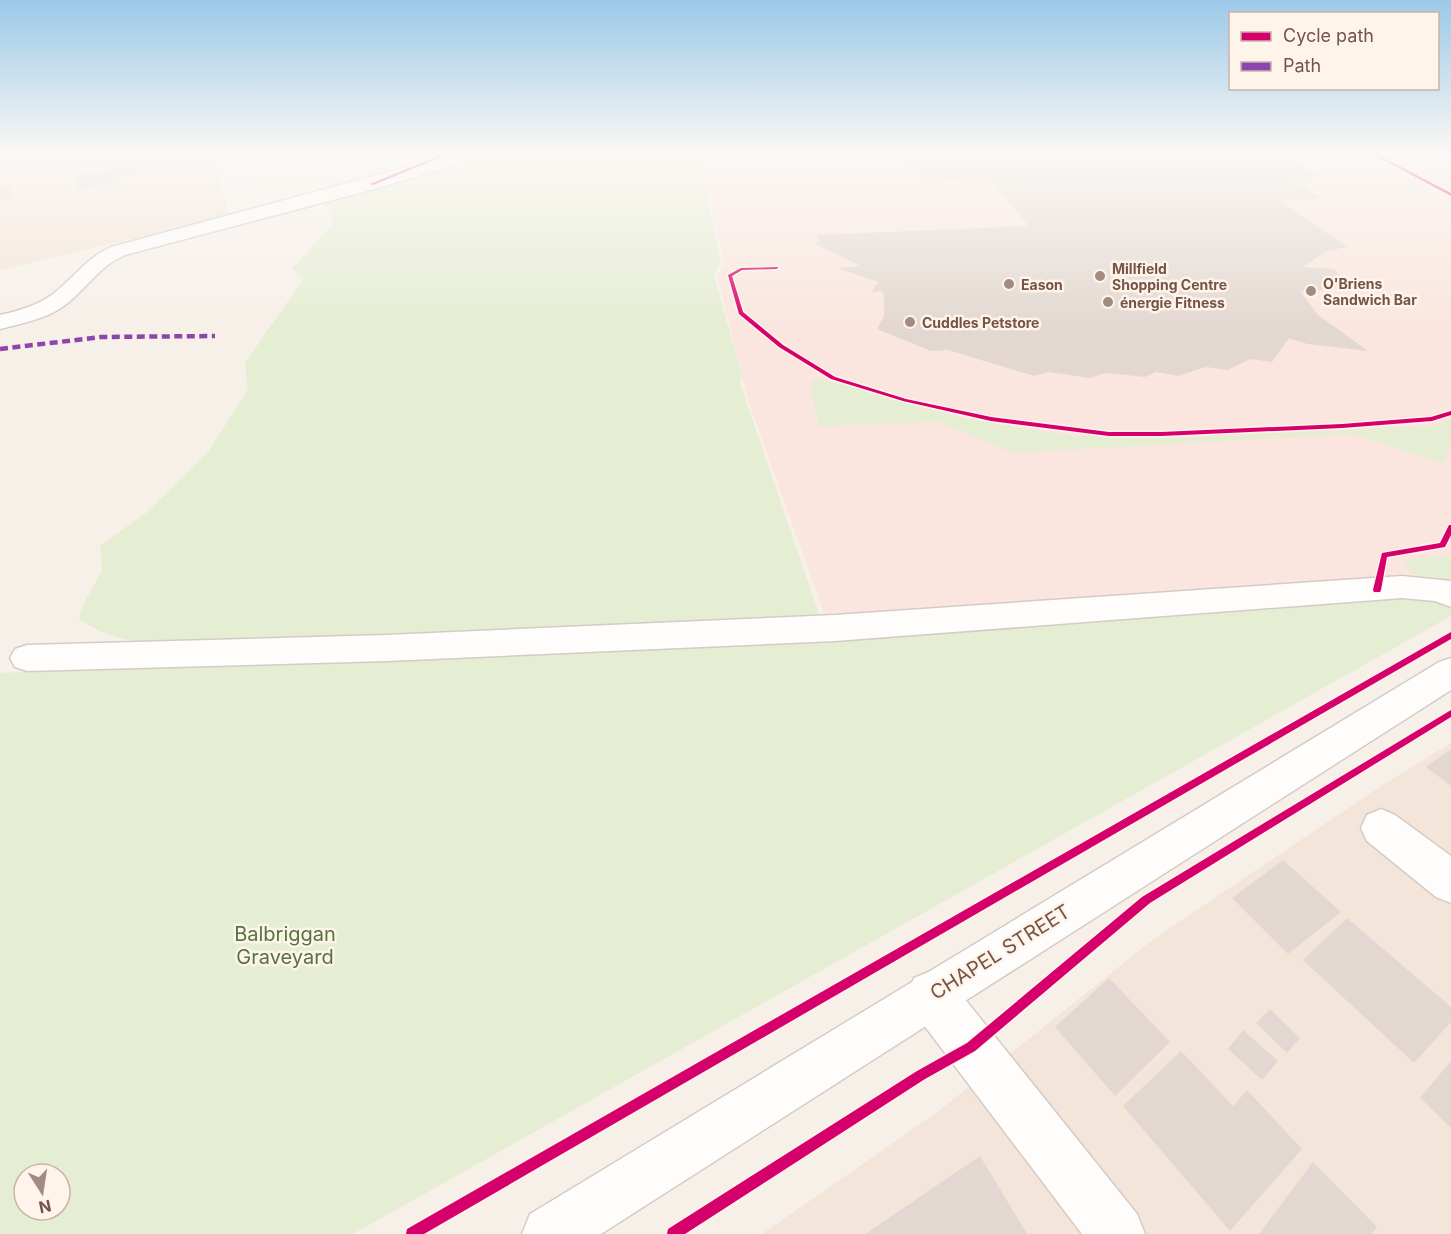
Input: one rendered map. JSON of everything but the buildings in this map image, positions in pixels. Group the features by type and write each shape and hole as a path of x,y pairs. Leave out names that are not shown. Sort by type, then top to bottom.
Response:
{"street":[{"path":"0,322 23,317 60,299 95,261 118,251 268,212"},
{"path":"27,658 387,648 835,627 1402,587 1441,590 1451,595"},
{"name":"CHAPEL STREET","path":"550,1234 1451,672"},
{"path":"1382,828 1451,882"},
{"path":"931,995 1117,1234"}],"shaded area":[{"path":"0,212 228,212 229,216 0,270"},
{"path":"713,212 1451,212 1451,582 1434,582 1405,574 1375,583 826,619 748,400 717,276 724,263"},
{"path":"1451,743 1451,1234 762,1234 940,1110 1155,938 1381,786"}],"green space":[{"path":"332,212 711,212 720,264 714,275 742,376 740,383 819,614 812,617 147,643 112,636 79,619 83,605 102,571 100,546 147,512 208,452 248,390 245,363 304,278 292,269 332,224"},
{"path":"816,378 965,419 1075,436 1189,438 1439,425 1451,419 1451,444 1444,463 1351,434 1013,453 939,422 819,426 810,383"},
{"path":"1451,556 1451,579 1414,575 1404,564 1412,559"},
{"name":"Balbriggan Graveyard","path":"1419,597 1438,601 1451,607 1451,616 353,1234 0,1234 0,673 887,634"}],"marked path":[{"path":"0,349 101,337 215,336"}],"cycle path":[{"path":"776,268 741,269 730,275 741,313 781,346 833,378 905,400 991,419 1109,434 1161,434 1342,426 1432,419 1451,413"},
{"path":"1377,590 1384,555 1443,545 1451,527"},
{"path":"412,1234 1451,635"},
{"path":"673,1234 921,1075 971,1047 1146,900 1451,713"}],"place":[{"name":"Millfield Shopping Centre","path":"1100,276"},
{"name":"Eason","path":"1009,284"},
{"name":"O'Briens Sandwich Bar","path":"1311,291"},
{"name":"énergie Fitness","path":"1108,302"},
{"name":"Cuddles Petstore","path":"910,322"}]}
